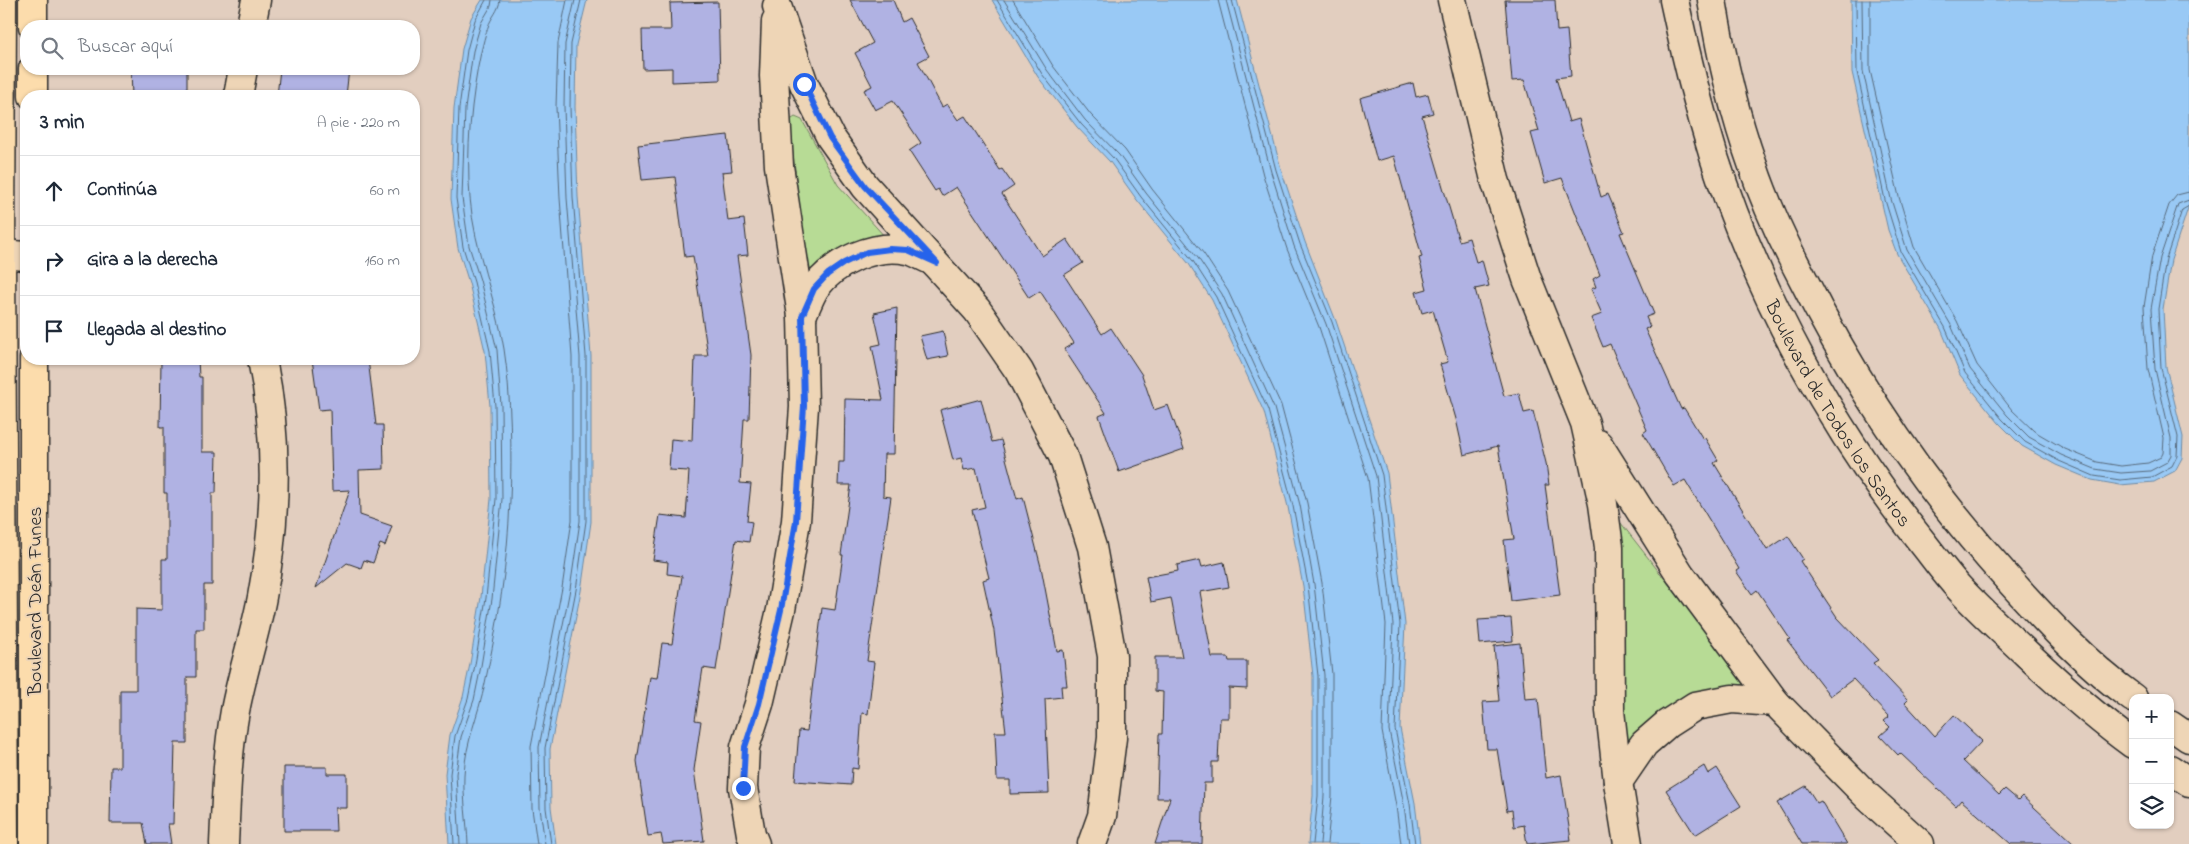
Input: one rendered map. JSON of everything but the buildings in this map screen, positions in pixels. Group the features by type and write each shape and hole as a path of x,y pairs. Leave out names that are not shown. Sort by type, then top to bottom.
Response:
{"main road":[{"name":"Boulevard Deán Funes","path":"2,0 9,255 4,844"},
{"path":"33,0 33,20"},
{"path":"33,75 33,90"},
{"name":"Boulevard Deán Funes","path":"34,365 34,844"}],"street":[{"path":"252,20 256,0"},
{"path":"1452,0 1495,180 1527,279 1585,423 1628,495 1680,574 1776,702 1868,797 1920,844"},
{"name":"Boulevard de Todos los Santos","path":"1674,0 1692,82 1703,120 1715,159 1748,248 1781,319 1828,407 1870,475 1958,588 2058,683 2115,732 2129,741"},
{"name":"Boulevard de Todos los Santos","path":"1712,0 1718,38 1752,166 1776,226 1847,363 1931,487 1973,541 2074,649 2129,695"},
{"path":"777,3 804,84 830,138 865,186 937,263 977,310 1020,371 1063,456 1092,547 1112,665 1112,738 1102,816 1092,844"},
{"path":"755,844 750,834 743,788 745,747 759,704 781,610 796,521 804,406 802,316 780,166 774,76 777,3"},
{"path":"239,90 242,75"},
{"path":"802,316 814,289 828,274 844,263 867,252 890,249 908,250 937,263"},
{"path":"224,844 227,774 235,711 262,597 272,532 274,448 263,365"},
{"path":"1585,423 1603,504 1609,547 1610,711 1618,782 1628,844"},
{"path":"1618,782 1644,744 1667,724 1696,706 1732,699 1776,702"},
{"path":"2174,728 2189,738"},
{"path":"2174,773 2189,782"}],"green space":[{"path":"795,117 802,120 838,185 886,238 816,277 808,274 789,121"},
{"path":"1617,518 1745,682 1740,693 1632,744 1618,737"}],"water":[{"path":"482,0 587,0 576,45 575,107 578,197 591,356 591,522 581,591 550,749 551,807 556,844 449,844 445,774 450,735 463,697 470,664 481,597 491,499 490,406 485,351 469,283 458,248 451,199 454,108 462,49 471,18"},
{"path":"992,0 1237,0 1281,169 1305,242 1336,321 1387,473 1405,624 1400,728 1415,803 1420,844 1308,844 1313,796 1313,676 1303,586 1288,507 1264,412 1212,300 1189,264 1137,200 1110,162 1077,127 1038,77"},
{"path":"1851,0 2189,0 2189,205 2171,260 2163,309 2166,367 2183,437 2182,458 2175,471 2154,482 2120,485 2092,480 2056,465 2022,446 1999,423 1960,375 1941,329 1897,254 1888,230 1852,72"}],"route":[{"path":"743,788 745,747 759,704 781,610 796,521 804,406 802,316 814,289 828,274 844,263 867,252 890,249 908,250 937,263 865,186 830,138 804,84"}]}
